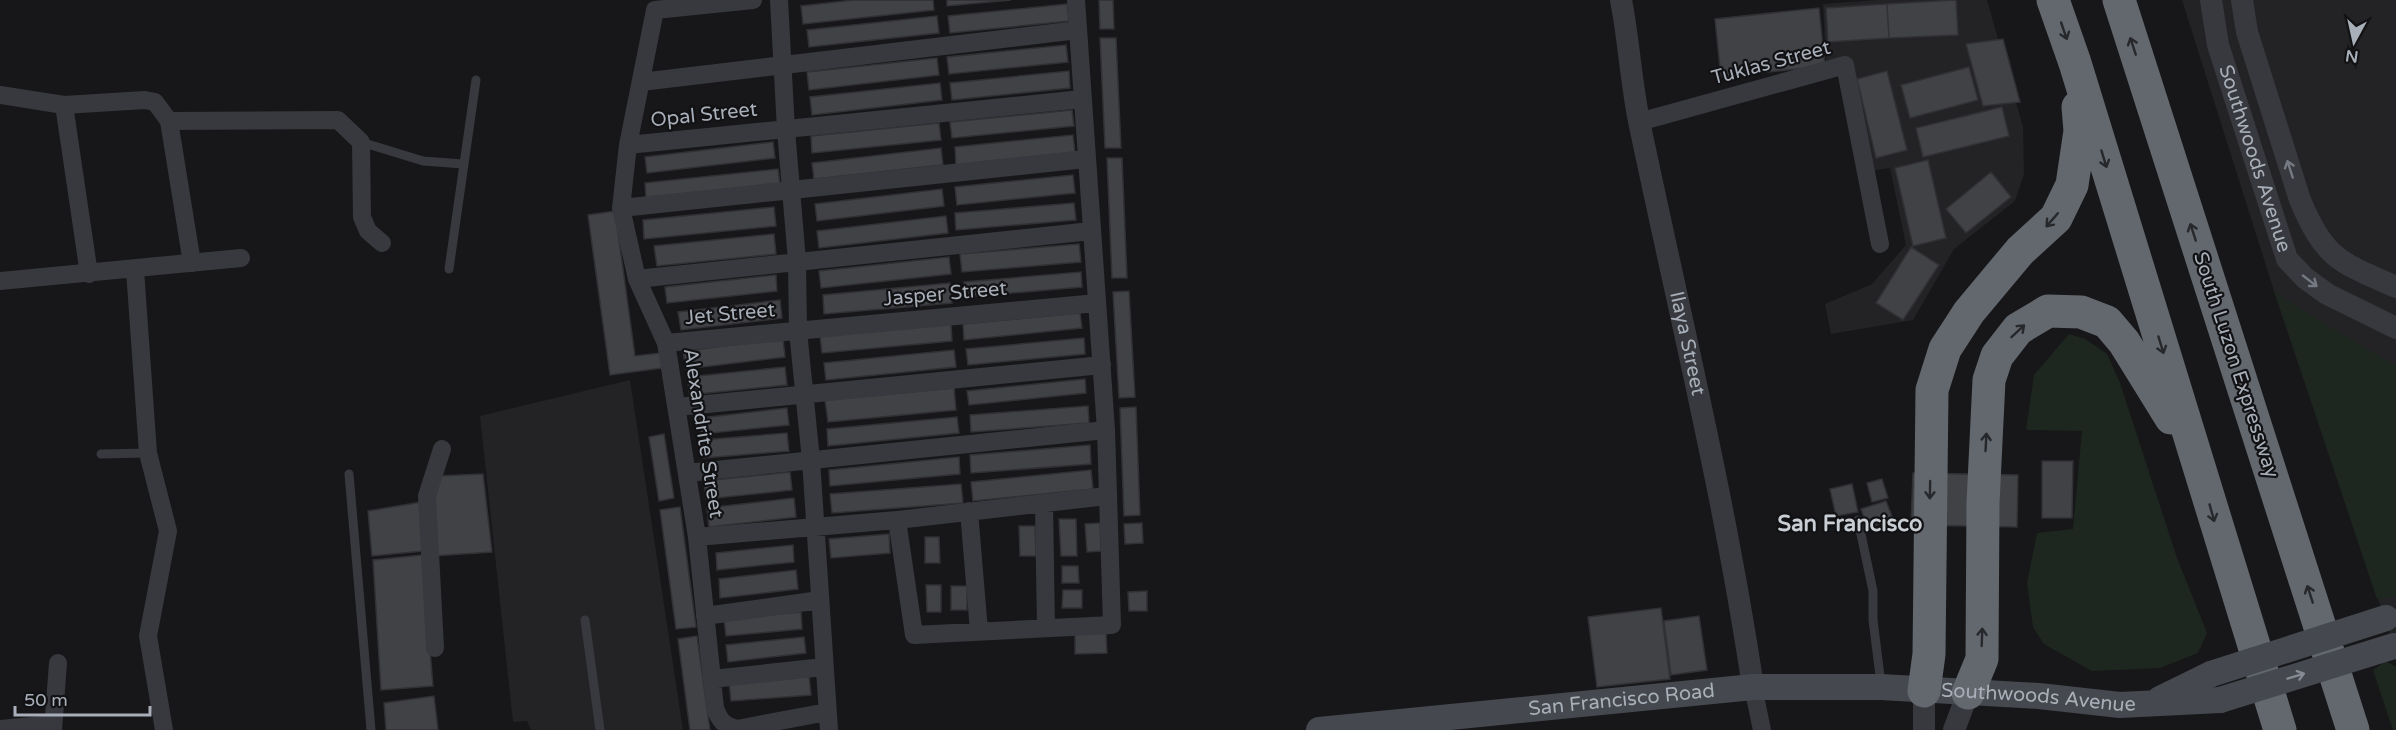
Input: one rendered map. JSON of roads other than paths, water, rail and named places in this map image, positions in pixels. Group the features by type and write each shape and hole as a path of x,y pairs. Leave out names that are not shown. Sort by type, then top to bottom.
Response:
{"highway":[{"path":"2053,0 2075,63 2280,730"},
{"name":"South Luzon Expressway","path":"2119,0 2353,730"},
{"path":"1924,691 1929,654 1932,390 1945,349 1969,312 2020,251 2056,218 2072,185 2080,131 2075,63"},
{"path":"1968,693 1982,659 1983,503 1989,380 1997,356 2018,329 2048,311 2081,312 2107,322 2124,342 2195,457"}],"main road":[{"name":"Southwoods Avenue","path":"2151,704 2211,674 2391,617"},
{"name":"Southwoods Avenue","path":"1924,691 2039,696 2120,705 2220,700 2395,646"},
{"name":"San Francisco Road","path":"1319,730 1753,687 1881,687 1924,691"}],"street":[{"name":"Alexandrite Street","path":"753,0 655,10 628,145 621,208 637,279 666,343 697,537 715,708 725,726 737,729 828,721"},
{"path":"779,0 786,130 797,261 798,331 811,460 828,721"},
{"path":"897,520 914,635 1112,625 1106,430 1076,0"},
{"name":"Ilaya Street","path":"1621,0 1639,122 1692,363 1746,637 1753,687"},
{"name":"Southwoods Avenue","path":"2211,0 2218,45 2287,259 2305,278 2327,294 2396,328"},
{"name":"Southwoods Avenue","path":"2242,0 2247,32 2300,200 2310,224 2328,252 2396,287"},
{"path":"641,81 1078,30"},
{"name":"Tuklas Street","path":"1639,122 1845,65 1880,244"},
{"path":"0,95 64,105 144,100 155,102 169,121 192,263"},
{"name":"Opal Street","path":"628,145 1082,99"},
{"path":"64,105 89,274"},
{"path":"169,121 338,120 349,128 361,142 362,217 368,231 382,243"},
{"path":"621,208 1086,159"},
{"path":"2278,234 2310,224"},
{"path":"637,279 1092,231"},
{"path":"0,281 135,270 241,258"},
{"path":"135,270 148,453 168,531 148,636 164,730"},
{"name":"Jasper Street","path":"798,331 1097,303"},
{"name":"Jet Street","path":"666,343 798,331"},
{"path":"677,407 1102,365"},
{"path":"687,472 1106,430"},
{"path":"435,648 427,496 442,449"},
{"path":"697,537 897,520 1107,496"},
{"path":"1044,504 1046,628"},
{"path":"969,511 979,631"},
{"path":"705,616 820,600"},
{"path":"0,729 53,727 58,663"},
{"path":"712,679 824,667"},
{"path":"1753,687 1762,730"},
{"path":"1924,691 1924,730"},
{"path":"1954,730 1968,693"}],"lane":[{"path":"448,269 476,80"},
{"path":"361,142 423,161 463,164"},
{"path":"101,454 148,453"},
{"path":"349,474 371,730"},
{"path":"1858,520 1873,591 1873,620 1881,687"},
{"path":"585,620 600,730"}],"district":[{"name":"San Francisco","path":"1850,524"}]}
